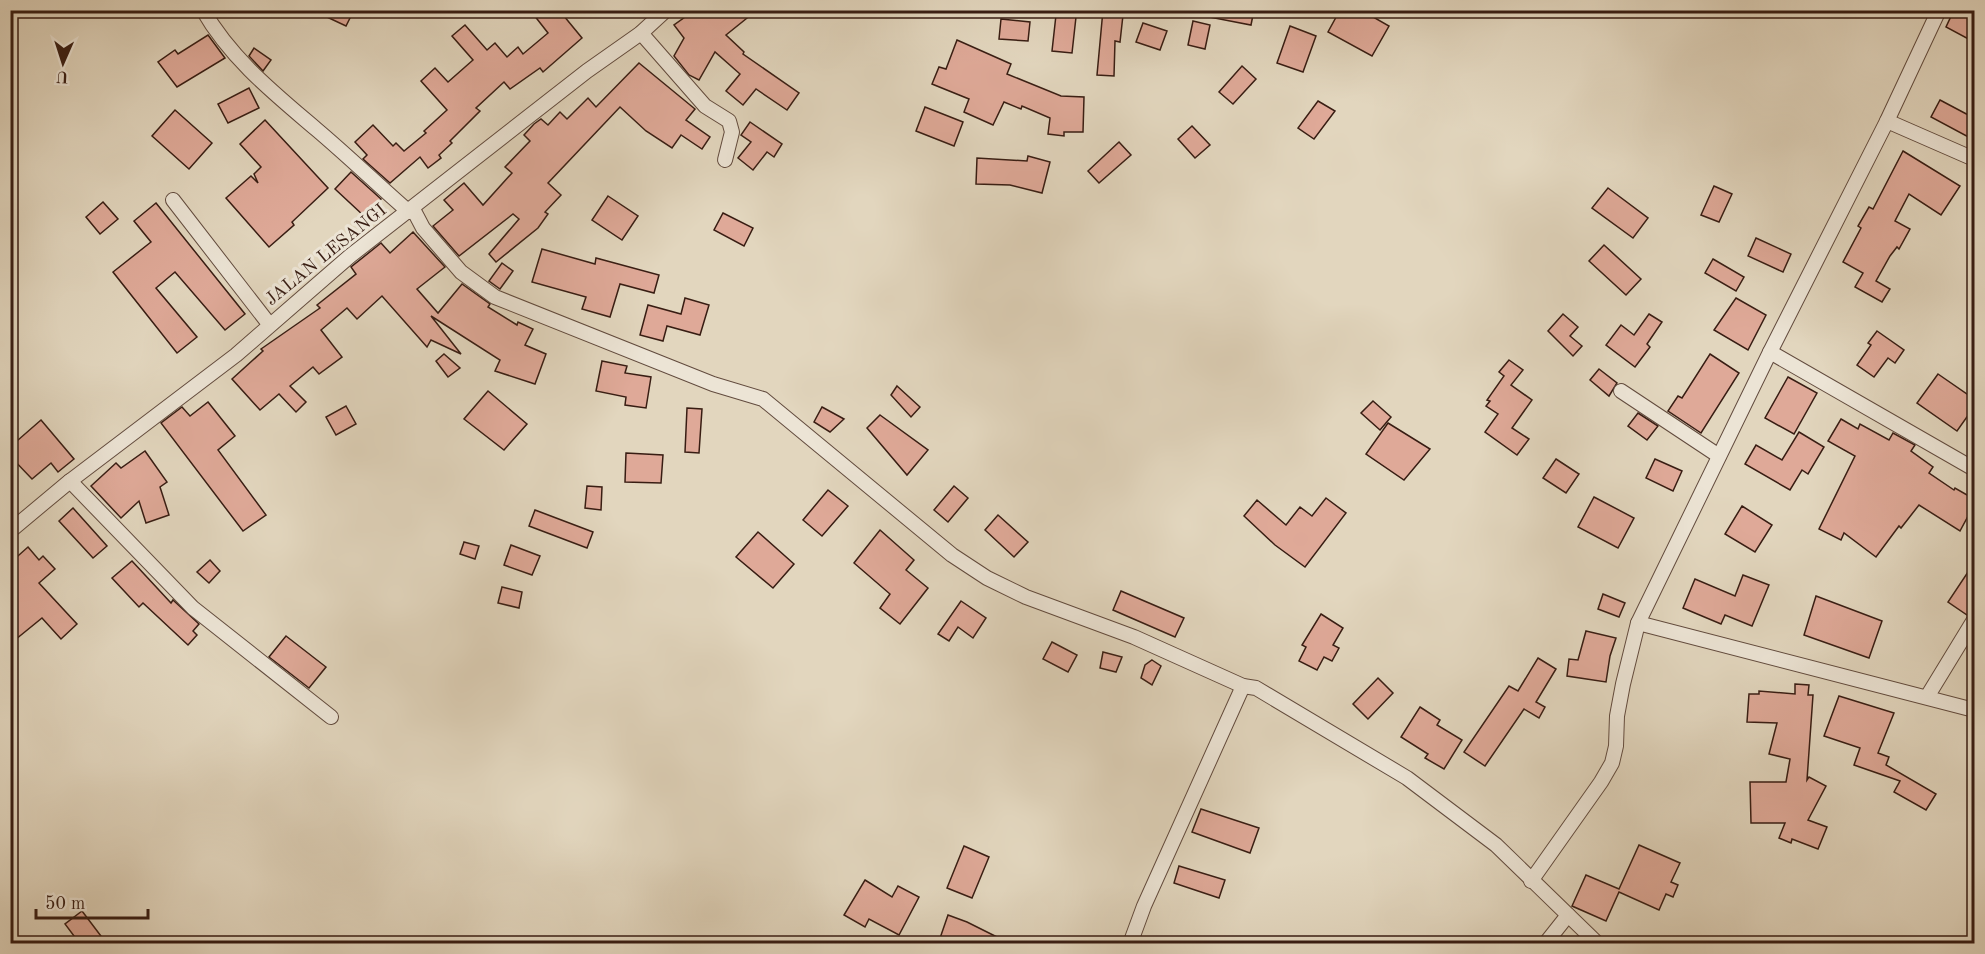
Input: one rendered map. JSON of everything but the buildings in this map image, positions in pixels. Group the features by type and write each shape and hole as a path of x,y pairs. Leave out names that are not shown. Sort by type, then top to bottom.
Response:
{"street":[{"path":"203,10 234,54 278,99 411,210 423,228 461,272 495,297 712,384 763,399 952,555 987,578 1026,597 1134,637 1243,686 1256,688 1407,778 1496,845 1598,944"},
{"name":"JALAN LESANGI","path":"10,531 70,481 236,355 350,256 640,33 666,10"},
{"path":"1531,881 1612,763 1616,746 1617,716 1638,623 1770,352 1887,121 1939,10"},
{"path":"640,33 705,106 729,121 732,132 725,160"},
{"path":"1887,121 1974,159"},
{"path":"173,200 269,324"},
{"path":"1770,352 1974,469"},
{"path":"1621,391 1719,456"},
{"path":"70,481 192,608 332,717"},
{"path":"1927,697 1974,620"},
{"path":"1638,623 1974,710"},
{"path":"1131,944 1144,906 1243,686"},
{"path":"1545,944 1568,915"}]}
